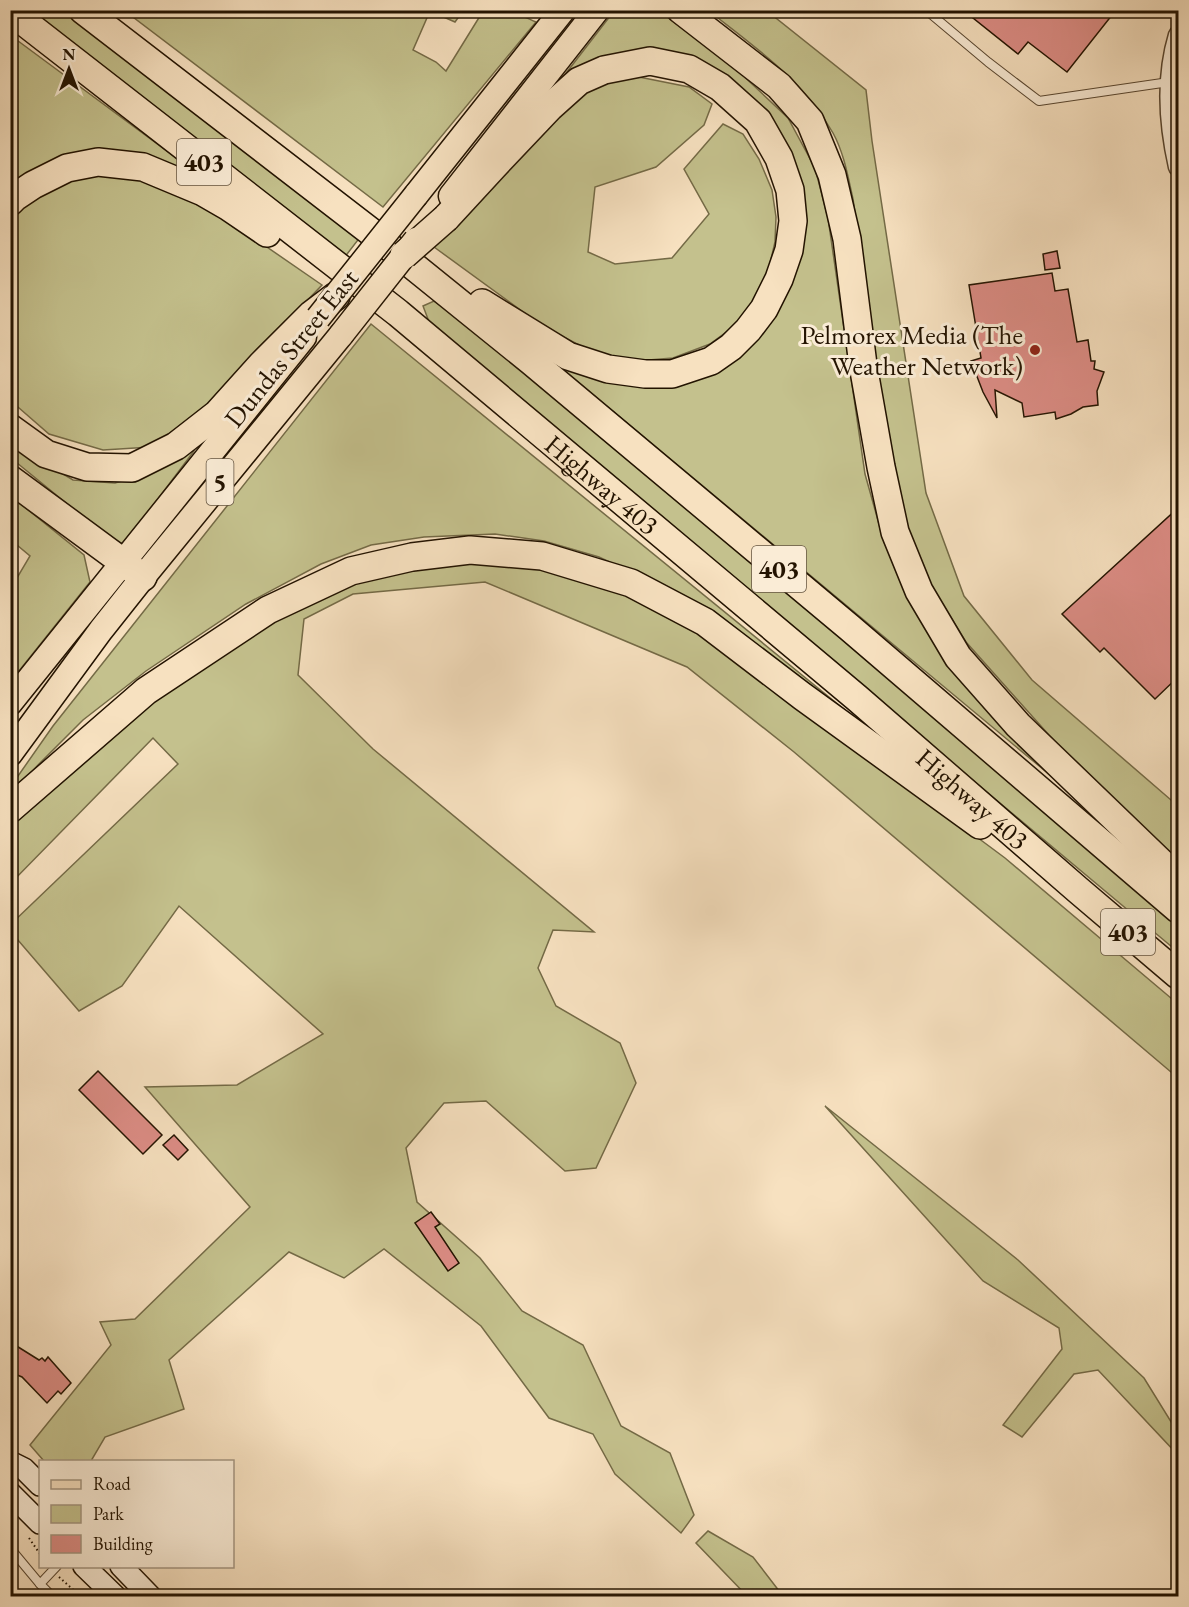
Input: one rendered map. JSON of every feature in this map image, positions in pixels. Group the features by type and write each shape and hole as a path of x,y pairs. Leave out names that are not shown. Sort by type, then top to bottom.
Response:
{"highway":[{"name":"Highway 403","path":"83,10 375,235 540,369 850,628 1179,909"},
{"path":"681,10 779,86 810,121 828,164 847,239 863,365 881,467 895,531 918,591 958,657 1017,725 1179,879"},
{"name":"Highway 403","path":"10,11 398,313 857,698 1179,975"},
{"path":"375,235 568,356 608,369 645,374 672,374 711,361 731,347 764,309 780,279 789,250 793,221 790,190 779,158 758,121 720,87 688,69 650,61 604,70 579,81 442,215 404,255"},
{"path":"10,202 33,185 67,168 98,162 143,167 203,192 229,207 337,283 398,313"},
{"path":"10,428 46,454 87,467 132,468 176,446 217,414 262,363 337,296"},
{"path":"10,479 133,570"},
{"path":"10,809 146,691 268,610 351,571 412,557 470,550 542,556 631,583 705,622 802,696 984,828 1078,890"}],"main road":[{"name":"Dundas Street East","path":"337,296 563,10"},
{"path":"442,215 597,10"},
{"name":"Dundas Street East","path":"10,703 133,570 341,335 404,255"},
{"name":"Dundas Street East","path":"10,754 101,630 133,570 315,317"},
{"path":"10,1462 24,1469 39,1484"},
{"path":"10,1494 39,1522"},
{"path":"86,1568 115,1596"},
{"path":"123,1568 150,1596"}],"street":[{"path":"1179,35 1169,82 1169,105 1179,167"}],"lane":[{"path":"926,10 988,63 1040,101 1169,82"},
{"path":"10,1548 52,1596"},
{"path":"10,1563 18,1555"},
{"path":"40,1584 55,1569"}],"path":[{"path":"55,1569 80,1596"}],"green space":[{"path":"25,11 66,11 361,236 344,258"},
{"path":"125,11 430,11 413,50 436,62 446,71 480,16 503,11 536,22 383,207"},
{"path":"430,11 463,11 455,22"},
{"path":"614,11 659,11 734,67 788,118 815,168 828,218 865,474 884,542 914,607 1053,772 1050,775 525,338 631,383 746,343 797,189 700,63 553,90"},
{"path":"709,11 767,11 866,90 926,493 964,596 1032,680 1178,806 1178,861 1057,744 966,642 927,579 903,518 889,457 853,199 840,149 821,114 793,81"},
{"path":"10,35 187,166 182,172 140,158 11,191"},
{"path":"639,77 689,87 712,104 704,125 656,167 595,187 588,252 615,264 672,258 709,214 684,169 723,124 743,134 759,159 772,190 776,217 775,242 768,272 756,300 737,324 710,344 673,358 636,361 596,354 541,325 434,247 545,121 599,79"},
{"path":"107,170 156,181 203,203 322,285 206,406 151,447 103,450 49,434 11,401 10,218 28,199 63,179"},
{"path":"434,301 468,323 1178,923 1178,952 431,327 423,306"},
{"path":"371,324 872,732 681,596 599,557 544,541 495,534 424,537 371,545 321,564 246,604 146,671 83,720 11,795 11,786 53,726"},
{"path":"10,437 31,455 73,480 115,483 154,472 187,449 194,451 124,544 110,539 11,458"},
{"path":"11,496 84,555 90,582 11,681 11,588 30,556 11,540"},
{"path":"500,553 633,593 724,649 1005,858 1178,1004 1178,1078 794,752 687,667 485,582 353,594 304,619 298,675 373,749 594,932 553,930 538,968 556,1006 620,1043 636,1083 596,1168 565,1171 486,1101 444,1103 406,1148 417,1202 480,1258 522,1311 583,1345 621,1426 670,1453 694,1515 681,1533 615,1474 593,1434 549,1418 481,1326 384,1249 344,1278 289,1252 169,1360 184,1409 105,1437 92,1460 43,1460 30,1445 111,1345 100,1322 135,1319 250,1207 145,1087 237,1085 323,1034 179,906 122,986 79,1011 11,932 11,924 178,764 153,738 11,883 11,816 150,692 367,567"},
{"path":"825,1106 1018,1260 1144,1378 1178,1433 1178,1455 1098,1370 1074,1374 1022,1437 1003,1425 1062,1349 1059,1328 983,1281"},
{"path":"708,1531 753,1557 783,1596 747,1596 696,1543"}],"building":[{"path":"963,10 1116,10 1067,72 1028,42 1018,54"},
{"path":"1057,251 1060,268 1045,270 1043,254"},
{"name":"Pelmorex Media (The Weather Network)","path":"1052,273 1055,291 1068,289 1077,342 1088,340 1091,361 1095,361 1094,369 1104,372 1097,391 1098,405 1083,407 1056,419 1055,412 1024,417 1022,403 995,390 997,418 983,392 971,361 981,358 969,285"},
{"path":"1179,507 1179,676 1155,699 1104,648 1100,652 1062,614"},
{"path":"98,1071 162,1135 143,1154 79,1090"},
{"path":"174,1135 188,1150 178,1160 163,1145"},
{"path":"431,1212 440,1224 435,1227 459,1263 448,1271 415,1223"},
{"path":"15,1345 39,1360 42,1358 45,1361 48,1357 71,1383 61,1394 58,1391 47,1403 22,1377 10,1372 10,1354"}],"place":[{"name":"Pelmorex Media (The Weather Network)","path":"1035,350"}]}
